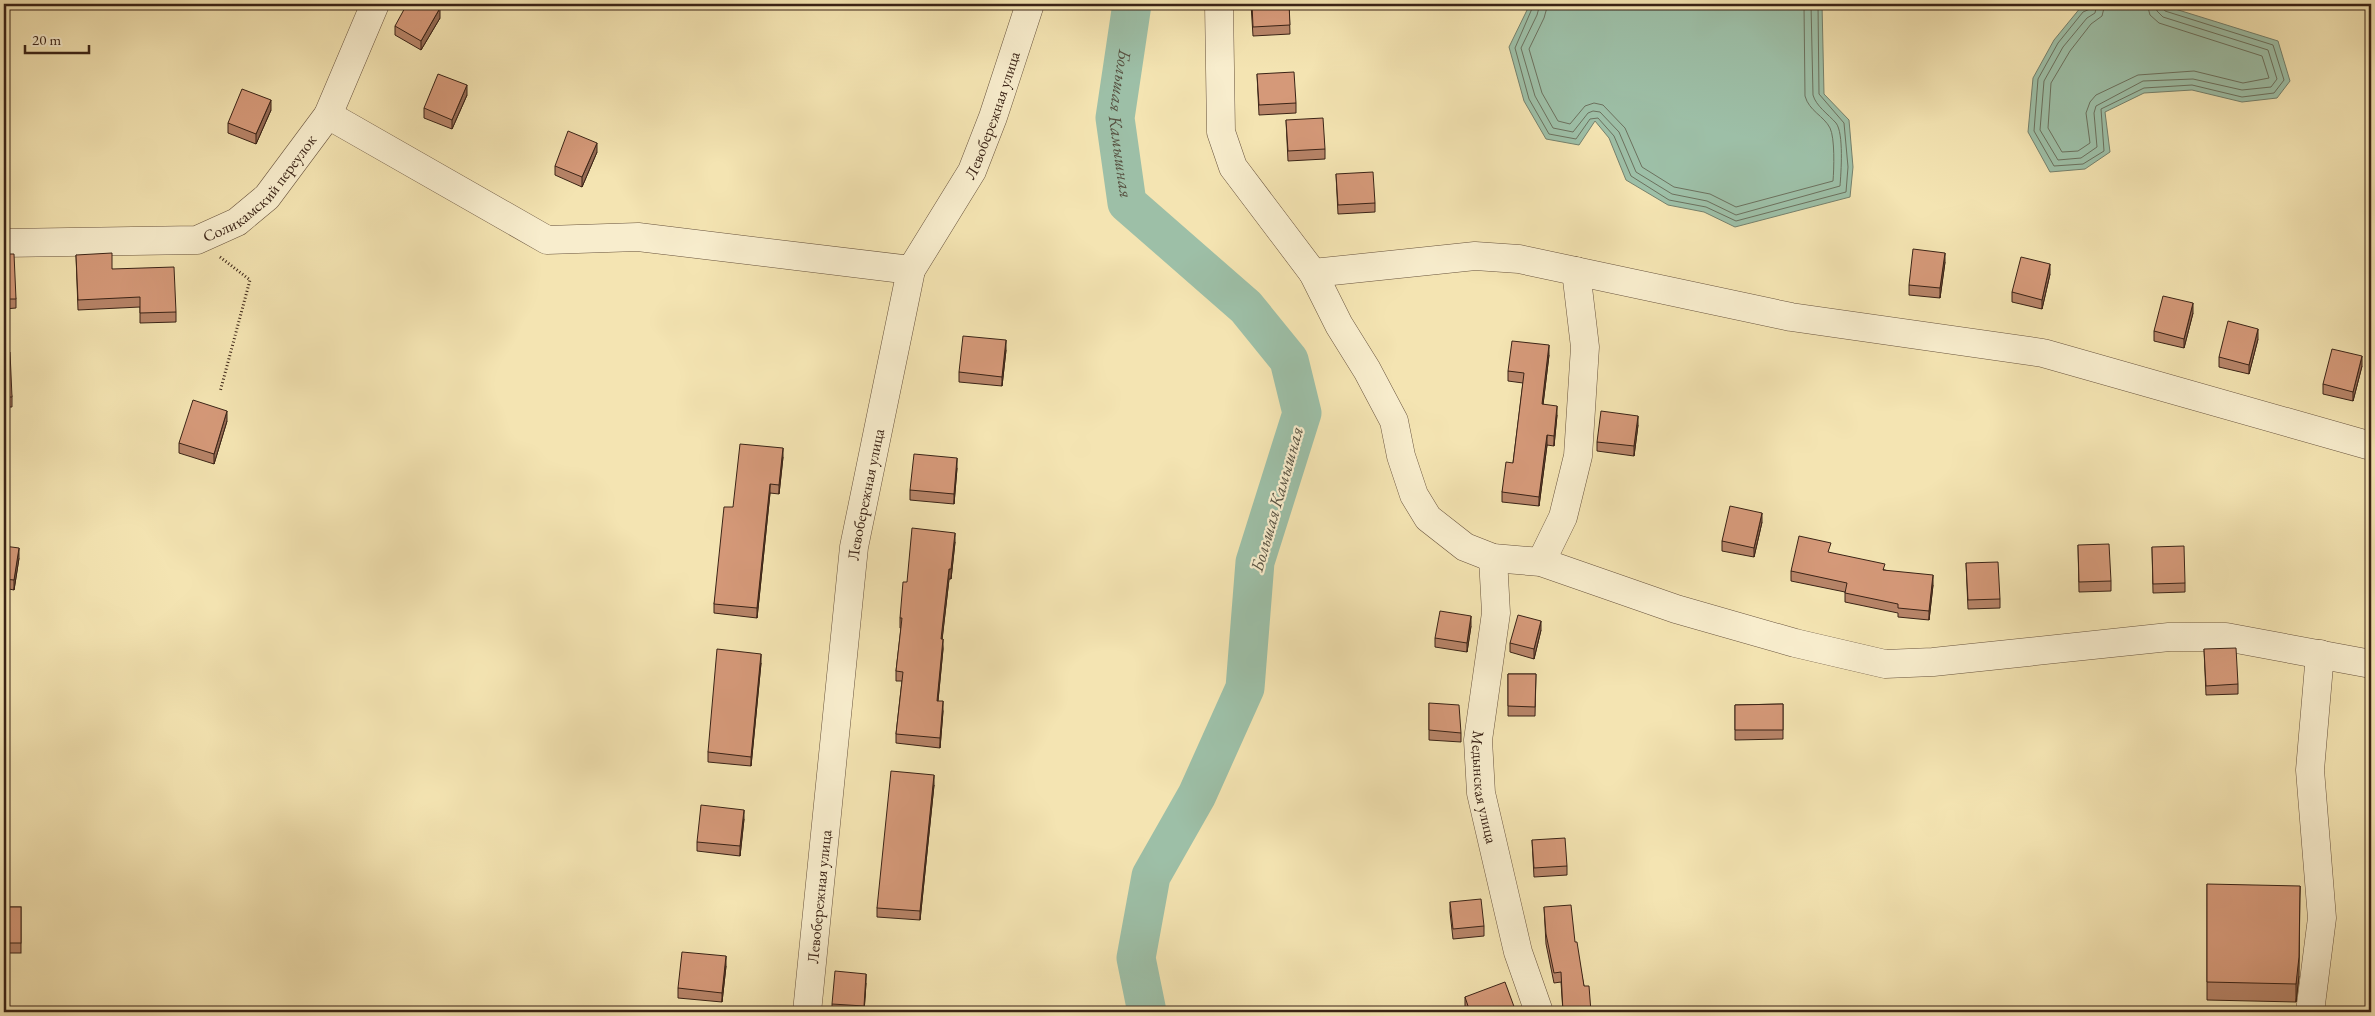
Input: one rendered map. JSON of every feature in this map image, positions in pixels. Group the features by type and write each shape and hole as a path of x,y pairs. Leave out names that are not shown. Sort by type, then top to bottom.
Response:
{"street":[{"name":"Левобережная улица","path":"807,1012 854,547 911,270 972,171 993,117 1030,4"},
{"path":"1219,4 1221,132 1233,167 1313,273 1339,325 1367,370 1394,421 1401,456 1414,495 1428,518 1465,547 1493,558 1542,562 1676,610 1795,643 1885,664 1933,662 2168,637 2226,637 2371,664"},
{"name":"Соликамский переулок","path":"4,243 197,240 237,222 267,197 328,114 367,6"},
{"path":"328,114 546,240 638,237 911,270"},
{"path":"1313,273 1475,256 1519,259 1791,317 2043,353 2371,446"},
{"path":"1542,562 1563,517 1578,456 1585,346 1576,271"},
{"name":"Медынская улица","path":"1493,558 1496,613 1478,740 1481,793 1518,952 1539,1012"},
{"path":"2310,1012 2322,918 2310,770 2320,654"}],"path":[{"path":"197,240 250,280 220,392"}],"water":[{"path":"1530,4 1822,4 1824,94 1849,120 1853,167 1850,197 1735,227 1704,212 1668,205 1626,180 1609,138 1595,121 1579,145 1546,139 1524,101 1509,47"},
{"path":"2095,4 2159,4 2278,41 2290,81 2277,98 2242,102 2192,90 2144,93 2105,112 2110,152 2085,169 2050,172 2028,132 2033,78 2054,40 2081,7"}],"building":[{"path":"407,4 431,4 440,8 421,41 395,26"},
{"path":"1252,4 1289,4 1290,25 1253,27"},
{"path":"1294,72 1296,103 1259,105 1257,74"},
{"path":"438,74 467,85 452,120 424,108"},
{"path":"242,89 271,100 256,134 228,123"},
{"path":"1323,118 1325,149 1288,151 1286,120"},
{"path":"568,131 597,143 582,177 555,166"},
{"path":"1373,172 1375,203 1338,205 1336,174"},
{"path":"1913,249 1945,253 1940,288 1909,285"},
{"path":"112,253 112,269 174,267 176,312 140,313 140,297 78,300 76,255"},
{"path":"4,254 14,254 16,299 4,299"},
{"path":"2021,257 2050,264 2042,300 2012,292"},
{"path":"2163,296 2193,303 2184,339 2154,331"},
{"path":"2228,321 2258,329 2249,365 2219,357"},
{"path":"963,336 1006,340 1002,377 959,372"},
{"path":"1512,341 1549,345 1542,404 1557,406 1554,436 1547,435 1539,497 1502,492 1506,462 1513,463 1524,373 1508,371"},
{"path":"2332,349 2362,356 2353,392 2323,384"},
{"path":"4,352 10,352 12,397 4,397"},
{"path":"193,400 227,411 214,454 179,443"},
{"path":"1601,411 1638,416 1634,446 1597,442"},
{"path":"740,444 783,448 779,485 770,484 757,608 714,604 724,507 733,507"},
{"path":"914,454 957,458 954,494 910,490"},
{"path":"1730,506 1762,513 1754,548 1722,541"},
{"path":"912,528 955,533 941,639 943,639 937,701 943,701 940,738 896,734 903,672 896,671 902,618 900,618 903,582 907,582"},
{"path":"1799,536 1831,543 1828,552 1885,564 1883,570 1933,575 1929,611 1898,608 1898,604 1845,593 1847,583 1791,571"},
{"path":"2109,544 2111,581 2079,582 2078,545"},
{"path":"4,546 19,548 14,580 4,579"},
{"path":"2184,546 2185,583 2153,584 2152,547"},
{"path":"1998,562 2000,599 1968,600 1966,563"},
{"path":"1440,611 1471,616 1467,643 1435,638"},
{"path":"1518,615 1541,621 1534,649 1510,643"},
{"path":"2236,648 2238,684 2206,686 2204,649"},
{"path":"717,649 761,654 751,757 708,752"},
{"path":"1508,674 1536,674 1535,707 1508,706"},
{"path":"1429,703 1459,705 1461,733 1429,730"},
{"path":"1783,704 1783,730 1735,730 1735,705"},
{"path":"891,771 934,775 920,911 877,908"},
{"path":"701,805 744,810 740,846 697,842"},
{"path":"1565,838 1567,866 1534,868 1532,840"},
{"path":"2207,884 2300,886 2299,957 2296,984 2207,982"},
{"path":"1481,899 1484,926 1453,929 1450,902"},
{"path":"1571,905 1575,942 1577,942 1584,986 1589,986 1591,1012 1563,1012 1561,972 1554,973 1546,934 1544,907"},
{"path":"4,907 21,907 21,943 4,943"},
{"path":"682,952 726,956 722,993 678,988"},
{"path":"835,971 866,974 864,1006 832,1004"},
{"path":"1505,982 1516,1012 1470,1012 1465,997"}],"waterway":[{"name":"Большая Камышная","path":"1132,4 1115,118 1127,203 1246,307 1289,360 1302,413 1255,562 1245,688 1197,795 1151,876 1136,958 1147,1012"}]}
